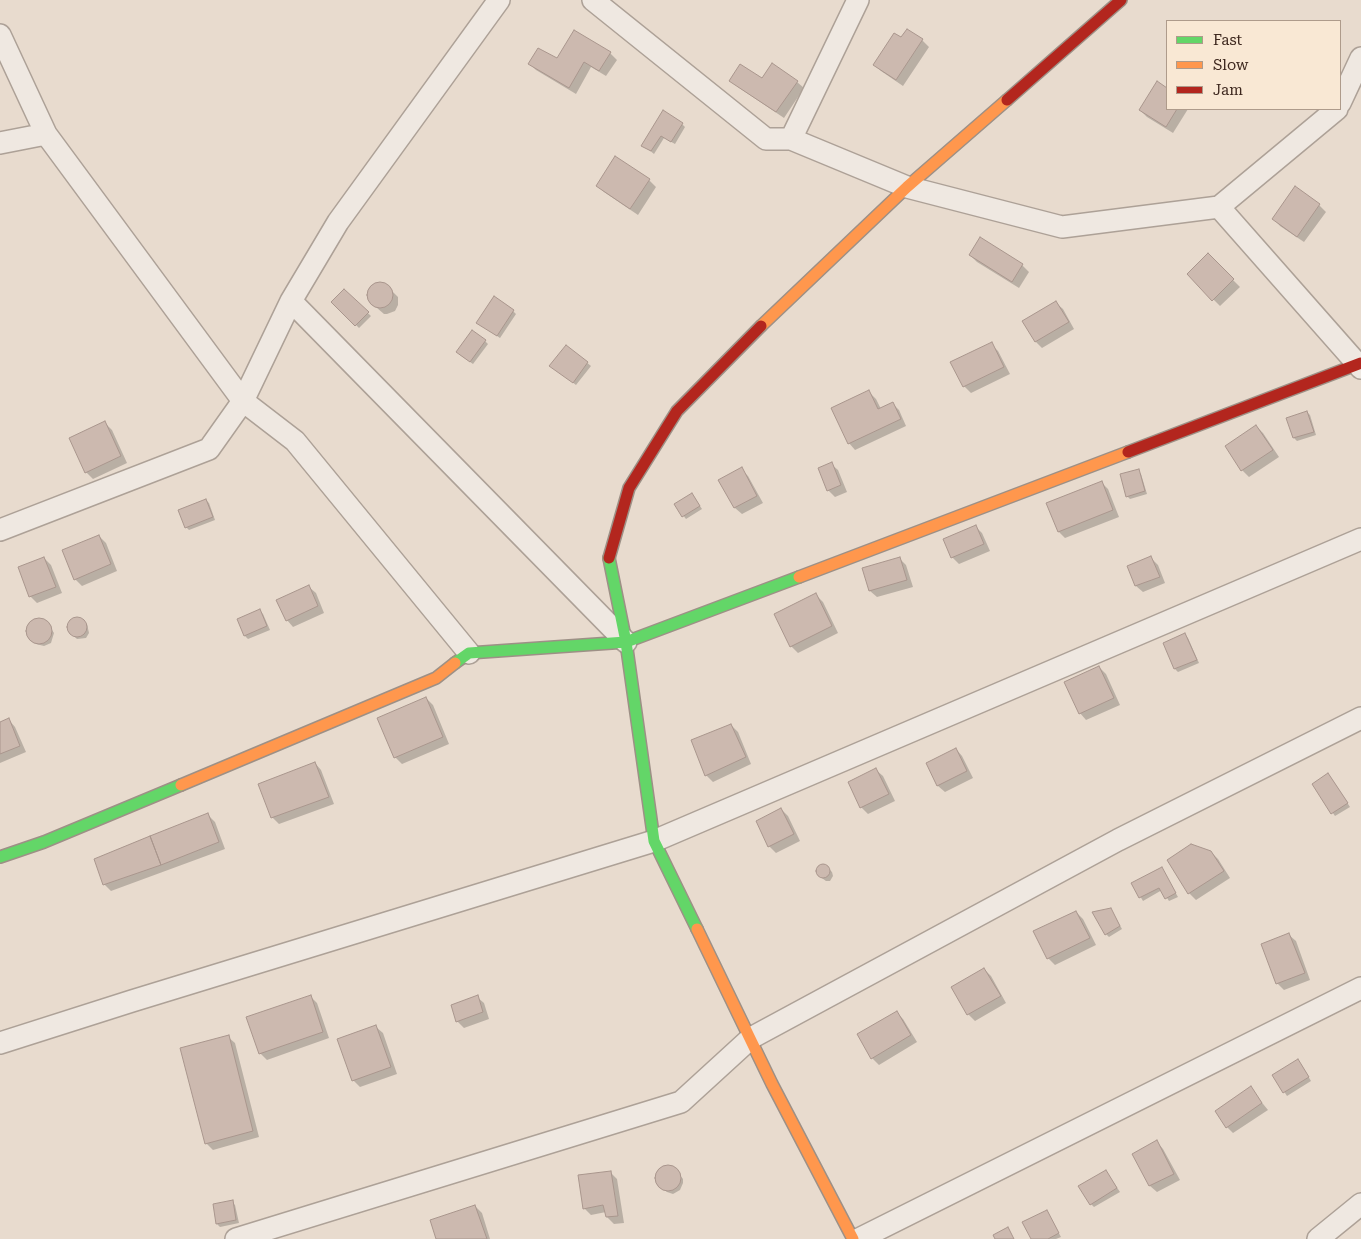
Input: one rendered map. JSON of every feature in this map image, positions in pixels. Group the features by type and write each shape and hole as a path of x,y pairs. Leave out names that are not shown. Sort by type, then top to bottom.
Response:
{"street":[{"path":"0,530 210,449 243,402 290,301 338,222 499,0"},
{"path":"791,139 858,0"},
{"path":"853,1239 772,1084 654,841 626,642 609,556 629,488 678,411 776,311 907,187 1122,0"},
{"path":"598,2 766,139 791,139 907,187 1062,227 1219,207 1336,110"},
{"path":"0,35 46,134 243,402 295,441 469,652"},
{"path":"1341,101 1361,58"},
{"path":"0,143 46,134"},
{"path":"0,857 44,842 436,678 469,652 626,642 1360,365 1219,207"},
{"path":"290,301 626,642"},
{"path":"0,1043 654,841 1361,539"},
{"path":"236,1239 681,1102 751,1038 1118,840 1361,718"},
{"path":"859,1239 1361,988"},
{"path":"1318,1239 1361,1204"}],"building":[{"path":"907,29 923,39 896,80 873,65 894,33 901,37"},
{"path":"574,30 611,52 599,71 584,62 569,88 528,64 538,48 557,58"},
{"path":"772,63 798,81 776,112 729,81 740,64 762,78"},
{"path":"1157,81 1166,87 1166,110 1176,110 1166,127 1139,110"},
{"path":"663,110 683,123 671,142 661,136 651,151 641,146"},
{"path":"615,156 650,179 630,209 596,186"},
{"path":"1295,186 1320,204 1297,237 1272,219"},
{"path":"980,237 1023,264 1012,282 969,255"},
{"path":"1208,253 1234,279 1212,301 1187,274"},
{"path":"380,282 389,286 393,295 389,304 380,308 371,304 367,295 371,286"},
{"path":"344,289 369,312 355,326 331,302"},
{"path":"494,296 514,310 497,336 476,323"},
{"path":"1056,301 1069,322 1035,342 1022,321"},
{"path":"472,330 486,340 470,362 456,352"},
{"path":"992,342 1004,367 963,387 950,362"},
{"path":"566,345 588,362 573,383 549,366"},
{"path":"869,390 878,409 893,402 901,419 848,444 831,408"},
{"path":"1307,411 1314,432 1293,438 1286,418"},
{"path":"105,421 121,456 85,473 69,438"},
{"path":"1256,425 1273,450 1241,471 1225,446"},
{"path":"832,462 841,485 827,491 818,468"},
{"path":"742,467 757,496 734,508 718,480"},
{"path":"1139,469 1145,491 1126,497 1120,474"},
{"path":"1102,481 1113,510 1058,532 1046,503"},
{"path":"692,493 700,506 682,517 674,504"},
{"path":"206,499 213,517 185,528 178,510"},
{"path":"976,525 984,544 951,558 943,539"},
{"path":"99,535 111,564 74,580 62,550"},
{"path":"1151,556 1160,577 1135,586 1127,566"},
{"path":"44,557 56,587 29,597 18,567"},
{"path":"900,557 907,580 869,591 862,568"},
{"path":"309,585 318,606 286,621 276,600"},
{"path":"816,593 832,626 790,647 774,614"},
{"path":"260,609 267,626 244,636 237,619"},
{"path":"73,617 81,617 87,623 87,631 81,637 73,637 67,631 67,623"},
{"path":"39,618 48,622 52,631 48,640 39,644 30,640 26,631 30,622"},
{"path":"1185,633 1197,660 1174,669 1163,643"},
{"path":"1099,666 1114,698 1079,714 1064,682"},
{"path":"426,697 443,737 394,758 377,718"},
{"path":"9,718 20,746 0,754 0,722"},
{"path":"731,724 746,757 705,776 691,740"},
{"path":"956,748 967,771 937,786 926,763"},
{"path":"315,762 329,797 271,818 258,784"},
{"path":"876,768 889,794 860,808 848,782"},
{"path":"1328,773 1348,803 1331,814 1312,784"},
{"path":"781,808 794,834 768,847 756,821"},
{"path":"208,813 219,842 161,865 150,836"},
{"path":"150,836 161,865 103,885 94,859"},
{"path":"1191,844 1211,851 1224,871 1188,894 1167,860"},
{"path":"820,864 826,864 830,871 826,878 820,878 816,874 816,868"},
{"path":"1162,867 1176,893 1165,899 1159,888 1139,898 1131,883"},
{"path":"1111,908 1120,926 1105,935 1092,912"},
{"path":"1076,911 1090,938 1047,959 1033,931"},
{"path":"1289,933 1305,973 1276,984 1261,944"},
{"path":"984,968 1001,996 967,1015 951,987"},
{"path":"311,995 323,1032 259,1054 246,1017"},
{"path":"478,995 483,1012 456,1022 451,1005"},
{"path":"897,1011 911,1035 871,1059 857,1034"},
{"path":"376,1025 391,1067 352,1081 337,1039"},
{"path":"229,1035 253,1131 205,1144 180,1048"},
{"path":"1298,1059 1309,1077 1283,1093 1272,1075"},
{"path":"1251,1086 1262,1103 1226,1128 1215,1111"},
{"path":"1157,1140 1174,1174 1149,1186 1132,1154"},
{"path":"668,1165 677,1169 681,1178 677,1187 668,1191 659,1187 655,1178 659,1169"},
{"path":"1106,1170 1117,1188 1090,1205 1078,1186"},
{"path":"611,1171 618,1216 606,1217 603,1205 583,1209 578,1175"},
{"path":"233,1200 236,1220 216,1224 213,1204"},
{"path":"475,1205 487,1239 436,1239 430,1220"},
{"path":"1047,1210 1059,1233 1048,1239 1031,1239 1022,1222"},
{"path":"1008,1227 1014,1239 995,1239 993,1235"}],"traffic: fast":[{"path":"609,558 626,642 654,841 697,929"},
{"path":"455,663 469,653 626,642 799,577"},
{"path":"0,857 44,842 181,785"}],"traffic: slow":[{"path":"761,326 907,187 1007,100"},
{"path":"799,577 1128,452"},
{"path":"181,785 436,678 455,663"},
{"path":"697,929 772,1084 853,1239"}],"traffic: jam":[{"path":"1007,100 1121,0"},
{"path":"609,558 629,488 677,411 761,326"},
{"path":"1128,452 1361,363"}]}
